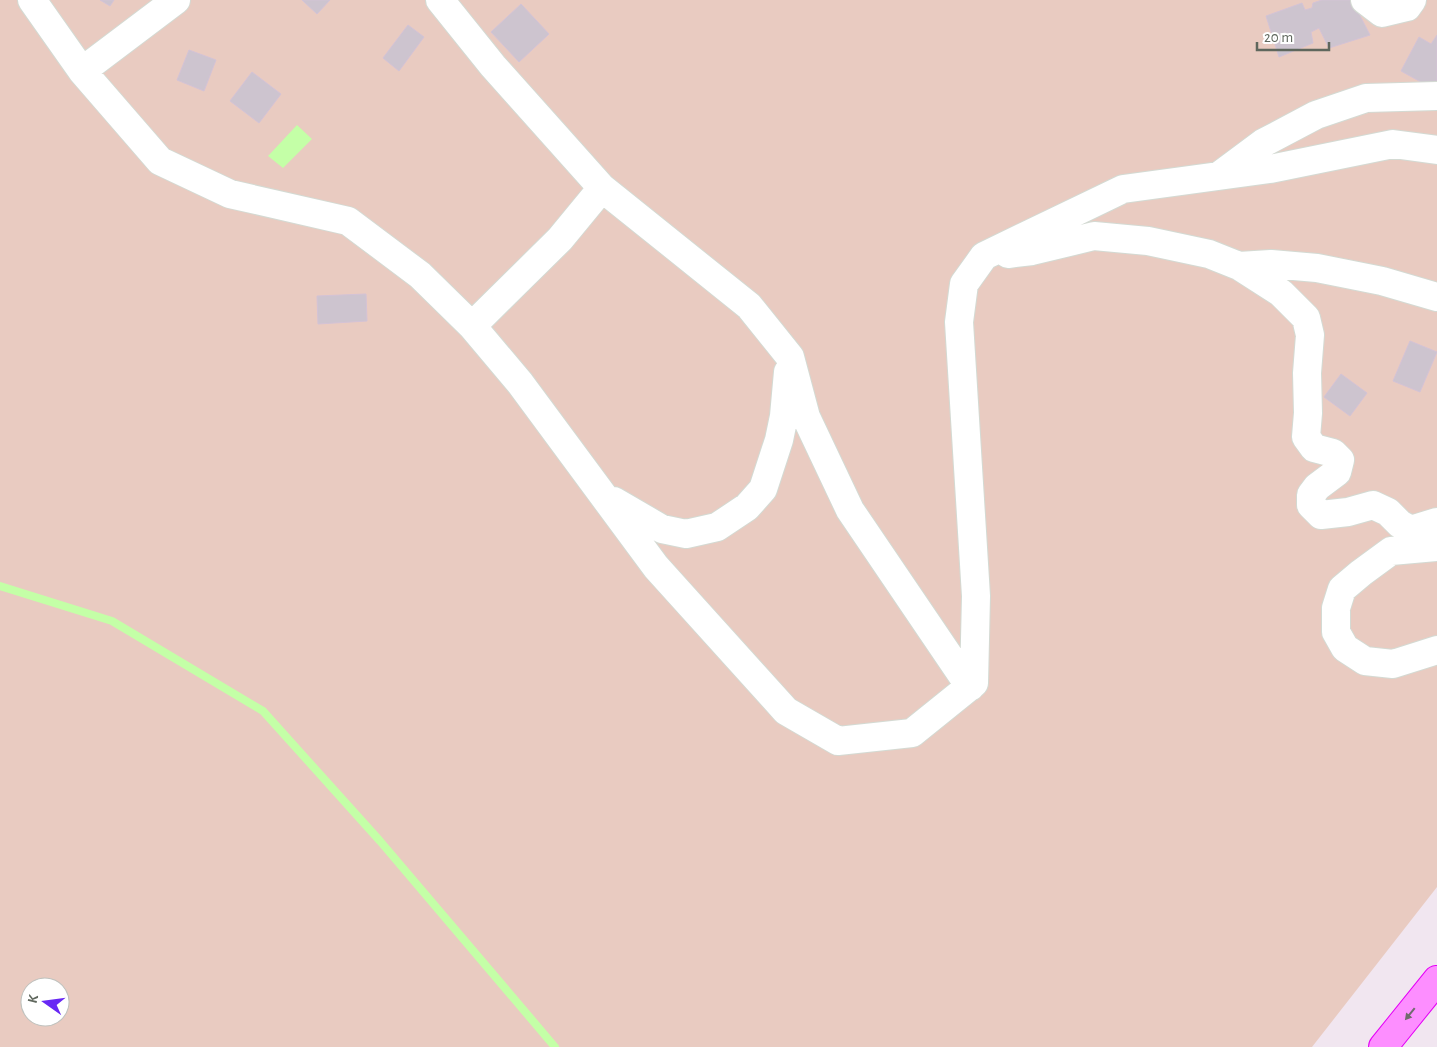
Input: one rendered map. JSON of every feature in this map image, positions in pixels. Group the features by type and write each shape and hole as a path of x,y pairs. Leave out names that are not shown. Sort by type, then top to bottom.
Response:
{"highway":[{"path":"1383,1047 1437,980"}],"street":[{"path":"32,0 82,71 160,162 230,194 348,221 420,276 472,326 520,383 656,567 786,712 838,742 912,733 974,683 976,596 959,322 964,284 984,256 1123,189 1270,169 1393,144 1437,150"},
{"path":"82,71 176,0"},
{"path":"440,0 493,66 602,188 749,306 790,357 806,417 850,510 970,686"},
{"path":"1366,0 1382,13 1407,7 1412,0"},
{"path":"1219,176 1263,143 1316,115 1366,98 1437,96"},
{"path":"472,326 560,239 602,188"},
{"path":"984,256 1032,251 1094,236 1148,241 1209,254 1238,266 1281,293 1306,318 1310,335 1307,373 1308,413 1306,437 1314,448 1332,453 1340,460 1337,472 1317,486 1311,495 1311,505 1321,515 1348,512 1373,505 1388,512 1400,524 1411,530 1437,522"},
{"path":"1238,266 1271,264 1317,268 1437,296"},
{"path":"600,492 637,516 662,529 686,534 717,527 747,507 762,489 779,440 784,416 790,357"},
{"path":"1437,547 1391,551 1342,589 1336,608 1336,632 1345,648 1365,661 1393,664 1437,650"}],"shaded area":[{"path":"0,0 1437,0 1437,887 1312,1047 0,1047"},
{"path":"297,125 312,139 283,168 268,156"}],"building":[{"path":"100,0 114,0 110,6"},
{"path":"302,0 330,0 317,14"},
{"path":"1322,0 1352,0 1370,35 1329,48 1319,28 1311,32 1313,43 1279,57 1266,16 1302,3 1305,10 1312,8 1313,3"},
{"path":"521,4 549,34 519,62 491,32"},
{"path":"408,25 424,37 399,71 383,58"},
{"path":"1437,35 1437,91 1401,71 1419,37 1431,44"},
{"path":"189,50 216,60 204,91 177,80"},
{"path":"252,72 281,94 259,123 230,101"},
{"path":"366,294 367,321 318,324 317,296"},
{"path":"1410,341 1437,352 1420,392 1393,381"},
{"path":"1341,374 1367,393 1350,416 1324,397"}],"waterway":[{"path":"0,586 112,621 263,711 380,841 555,1047"}]}
